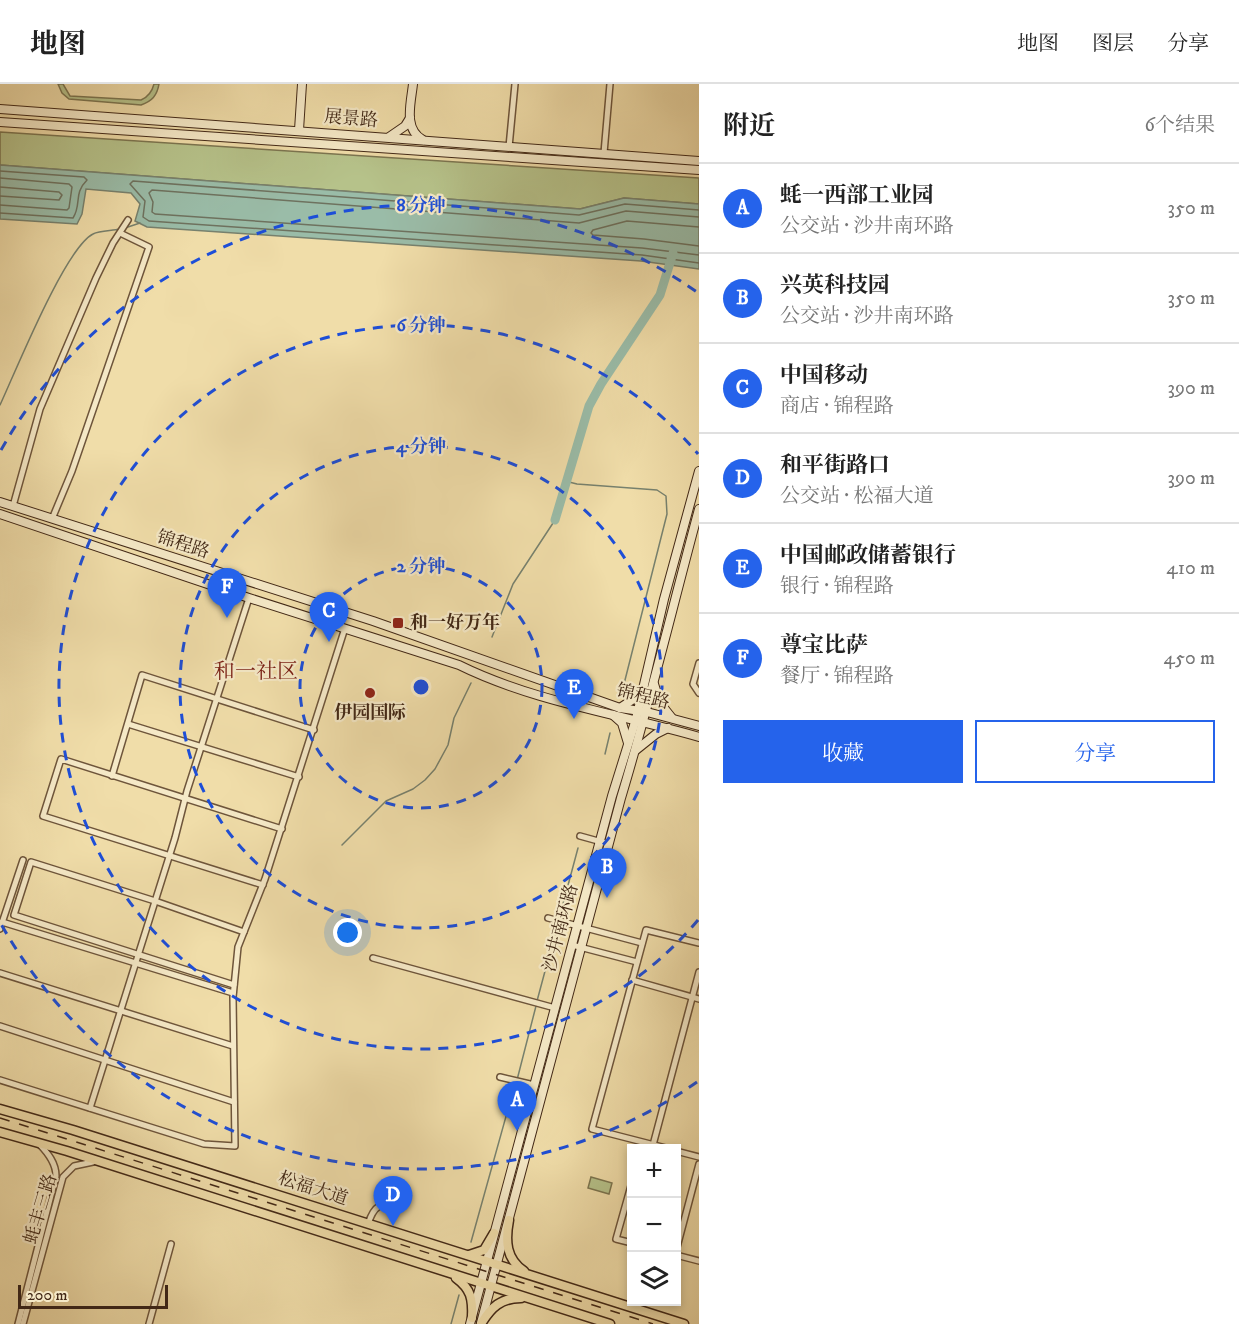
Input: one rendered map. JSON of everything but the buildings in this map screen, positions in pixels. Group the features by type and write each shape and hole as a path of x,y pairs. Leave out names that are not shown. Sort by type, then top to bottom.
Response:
{"main road":[{"path":"299,130 302,84"},
{"path":"413,84 411,129 423,140"},
{"path":"0,102 2,105 17,110"},
{"name":"展景路","path":"0,109 699,160"},
{"path":"389,137 405,126 410,118"},
{"name":"展景路","path":"0,122 699,170"},
{"name":"沙井南环路","path":"481,1324 635,751 642,694 664,599 699,471"},
{"name":"锦程路","path":"0,502 373,621 699,737"},
{"name":"沙井南环路","path":"471,1321 600,841 628,744 639,717 647,712 699,509"},
{"name":"锦程路","path":"0,514 244,597 459,665 484,678 612,714 639,717"},
{"path":"244,597 245,580"},
{"path":"654,684 660,703 673,719"},
{"path":"620,708 642,694"},
{"name":"锦程路","path":"647,712 699,726"},
{"path":"612,714 622,723 628,744"},
{"path":"635,751 656,734 669,728"},
{"name":"松福大道","path":"0,1109 73,1130 684,1324"},
{"path":"0,1132 100,1161 610,1324"},
{"path":"509,1221 507,1241 511,1257 517,1266 535,1277"},
{"path":"459,1253 470,1255 480,1252 490,1243 494,1233"},
{"path":"445,1272 469,1291 472,1299 471,1321"},
{"path":"481,1324 487,1314 502,1301 527,1298"}],"street":[{"path":"509,147 515,84"},
{"path":"604,153 610,84"},
{"path":"13,506 40,409 113,243 128,220"},
{"path":"52,519 72,471 149,247 120,233"},
{"path":"90,1108 170,855 244,597"},
{"path":"0,1080 204,1144 235,1146 233,993 238,947 282,829 345,628"},
{"path":"699,663 693,684 699,693"},
{"path":"112,776 142,675 314,730"},
{"path":"128,724 299,777"},
{"path":"263,885 43,816 61,759 282,829"},
{"path":"580,836 609,844"},
{"path":"0,929 23,860"},
{"path":"234,985 14,915 31,862 244,932"},
{"path":"548,918 642,943"},
{"path":"2,922 233,993"},
{"path":"638,1144 592,1129 642,943 646,930 699,943"},
{"path":"572,945 637,962"},
{"path":"373,958 555,1008"},
{"path":"653,1144 696,998 699,972"},
{"path":"0,973 233,1046"},
{"path":"632,980 696,998"},
{"path":"0,1026 234,1102"},
{"path":"500,1077 534,1085"},
{"name":"蚝丰三路","path":"21,1324 56,1176 52,1159 38,1142"},
{"path":"681,1152 699,1157"},
{"name":"蚝丰三路","path":"21,1324 63,1177 80,1163 100,1161"},
{"path":"676,1252 699,1164"},
{"path":"368,1224 374,1211 379,1207 396,1206 403,1196"},
{"path":"627,1200 616,1239 627,1242"},
{"path":"149,1324 171,1244"},
{"path":"681,1255 699,1261"}],"green space":[{"path":"58,84 63,84 70,96 141,100 149,94 154,84 159,84 153,98 141,105 69,99 62,93"},
{"path":"0,132 699,178 699,204 624,198 580,209 0,165"},
{"path":"591,1177 612,1183 609,1194 588,1188"}],"water":[{"path":"0,165 580,209 624,198 699,204 699,269 641,261 147,227 135,221 140,204 131,193 86,189 82,214 77,224 0,219"}],"waterway":[{"path":"125,228 140,223"},
{"path":"0,405 55,286 69,262 82,244 93,234 120,229"},
{"path":"555,520 589,406 660,295 673,253"},
{"path":"565,481 577,484 657,490 666,496 667,514 624,684"},
{"path":"492,637 513,584 555,520"},
{"path":"342,845 386,801 413,789 435,769 448,745 454,718 471,683"},
{"path":"605,754 610,733"},
{"path":"537,1001 578,848"},
{"path":"517,1080 536,1006"},
{"path":"471,1242 515,1084"},
{"path":"451,1324 459,1295"}],"railway":[{"path":"0,1118 653,1324"}],"place":[{"name":"尊宝比萨","path":"227,618"},
{"name":"和一好万年","path":"398,623"},
{"name":"中国移动","path":"329,642"},
{"name":"伊园国际","path":"370,693"},
{"name":"中国邮政储蓄银行","path":"574,719"},
{"name":"兴英科技园","path":"607,898"},
{"name":"蚝一西部工业园","path":"517,1131"},
{"name":"和平街路口","path":"393,1226"}],"district":[{"name":"和一社区","path":"256,672"}]}
